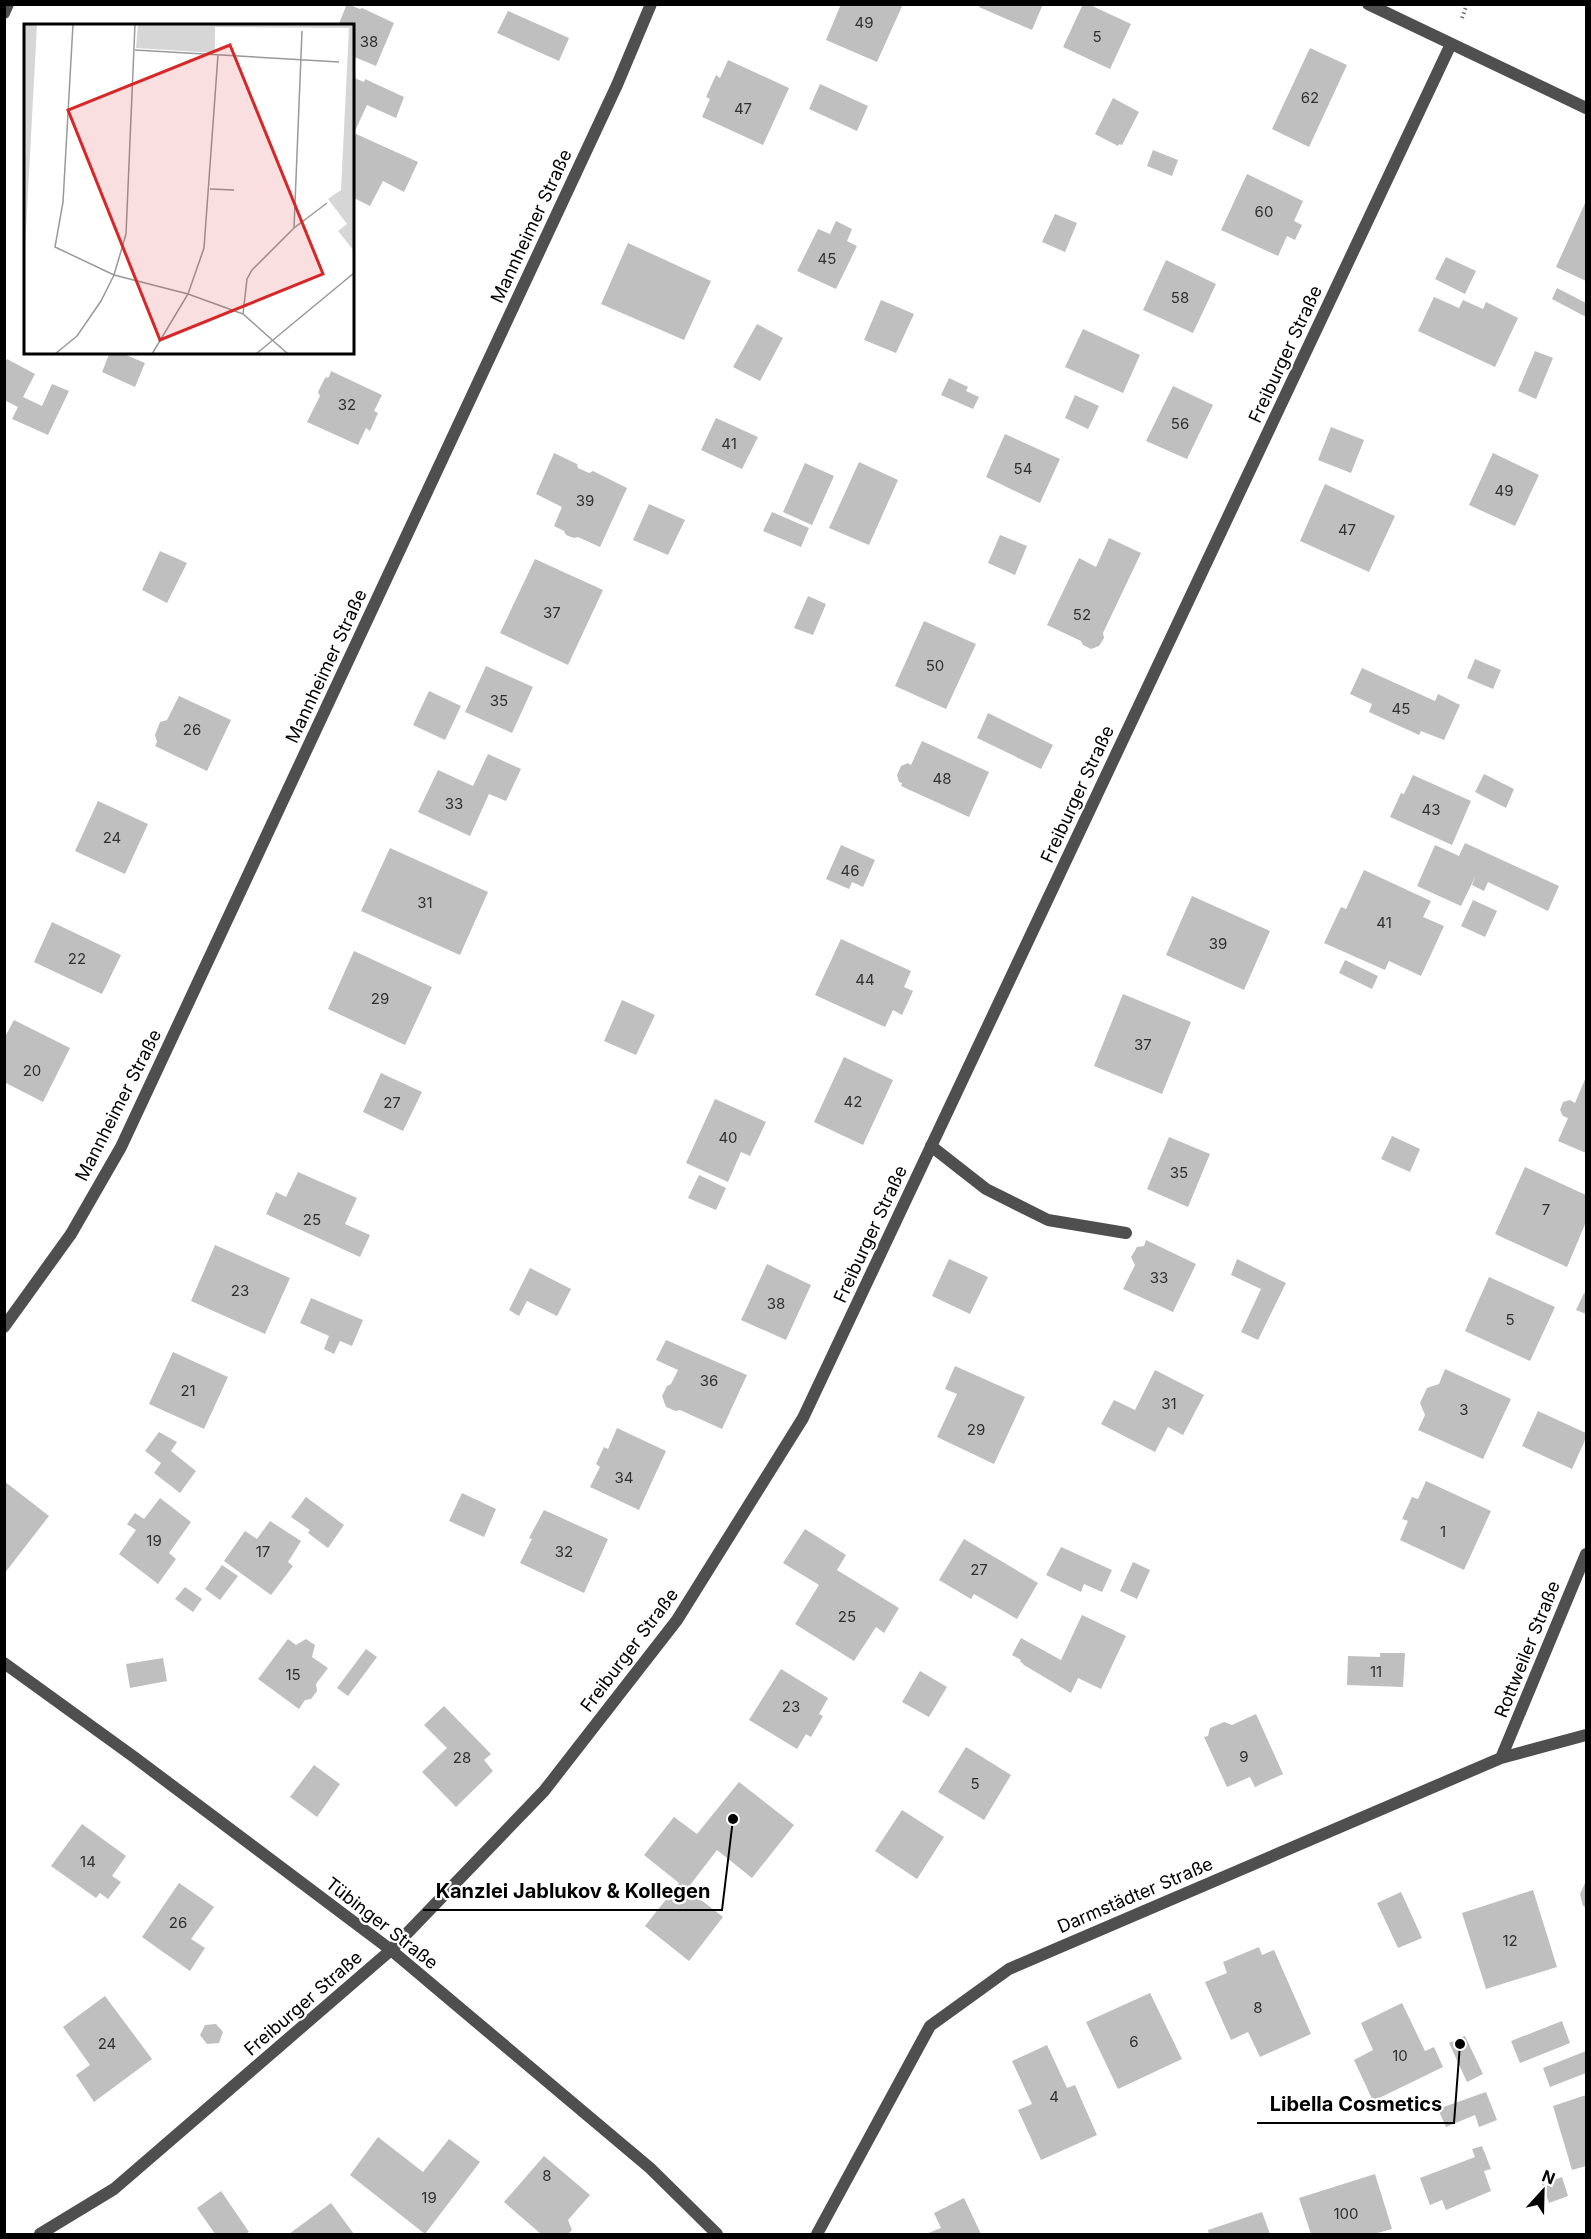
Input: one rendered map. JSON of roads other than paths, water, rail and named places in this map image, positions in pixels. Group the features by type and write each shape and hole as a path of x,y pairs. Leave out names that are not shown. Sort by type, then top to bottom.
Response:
{"street":[{"path":"4,13 8,4"},
{"name":"Mannheimer Straße","path":"4,1327 71,1234 121,1147 617,85 651,4"},
{"path":"1368,4 1587,108"},
{"name":"Freiburger Straße","path":"40,2235 114,2189 391,1950 544,1791 677,1620 803,1418 1451,44"},
{"path":"931,1146 986,1190 1048,1220 1126,1233"},
{"name":"Rottweiler Straße","path":"1501,1758 1587,1554"},
{"name":"Tübinger Straße","path":"4,1663 134,1757 391,1950 650,2168 717,2235"},
{"name":"Darmstädter Straße","path":"817,2235 930,2026 1009,1968 1501,1758 1587,1735"}],"place":[{"name":"Kanzlei Jablukov & Kollegen","path":"733,1819"},
{"name":"Libella Cosmetics","path":"1460,2044"}]}
